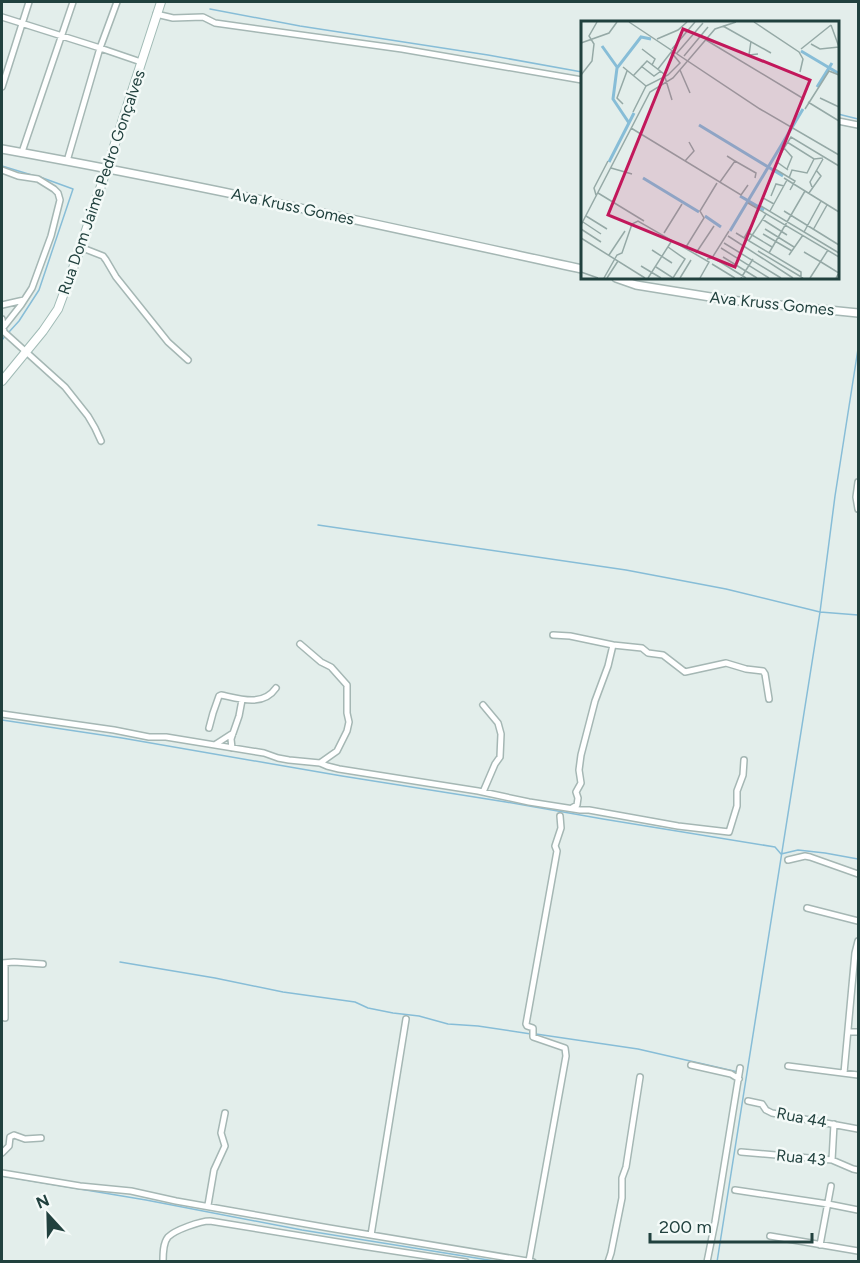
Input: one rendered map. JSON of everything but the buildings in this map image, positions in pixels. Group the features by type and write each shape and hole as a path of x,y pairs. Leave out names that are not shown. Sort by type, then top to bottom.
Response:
{"main road":[{"name":"Rua Dom Jaime Pedro Gonçalves","path":"2,381 58,309 108,168 160,2"}],"street":[{"path":"2,87 29,2"},
{"path":"22,152 73,2"},
{"path":"66,161 100,48 117,2"},
{"path":"156,14 172,18 203,17 215,23 402,49 581,80"},
{"path":"2,17 141,62"},
{"path":"839,122 858,125"},
{"name":"Ava Kruss Gomes","path":"2,149 328,213 581,268"},
{"path":"2,170 18,176 38,179 54,189 60,200 51,236 32,288 3,330"},
{"path":"80,247 103,256 116,277 168,342 188,360"},
{"name":"Ava Kruss Gomes","path":"619,279 636,285 729,300 858,313"},
{"path":"2,305 24,300"},
{"path":"2,319 3,330 60,382 77,401 96,428 101,441"},
{"path":"858,482 856,496 858,509"},
{"path":"553,635 642,648 648,652 663,655 685,672 726,663 746,669 763,670 769,699"},
{"path":"300,644 321,662 331,667 347,685 349,722 347,732 337,751 320,763"},
{"path":"572,808 577,805 576,792 581,783 579,770 581,755 613,645"},
{"path":"209,728 219,696 242,700 264,698 273,693 276,688"},
{"path":"232,748 231,739 242,700"},
{"path":"483,705 498,723 501,734 500,757 483,792"},
{"path":"2,714 149,737 166,737 264,753 289,760 320,763 339,770 690,828 729,832 738,803 737,791 743,775 744,760"},
{"path":"215,745 234,732"},
{"path":"2,1173 80,1186 130,1191 176,1201 531,1261 566,1056 565,1048 533,1037 533,1028 526,1024 557,851 555,846 561,828 560,816"},
{"path":"788,860 810,857 858,874"},
{"path":"807,908 858,921"},
{"path":"843,1073 858,941"},
{"path":"5,1018 3,963 43,964"},
{"path":"371,1234 406,1019"},
{"path":"848,1032 858,1032"},
{"path":"692,1065 739,1077"},
{"path":"788,1065 858,1075"},
{"path":"707,1262 740,1068"},
{"path":"608,1262 622,1198 622,1178 627,1167 640,1077"},
{"name":"Rua 44","path":"748,1101 762,1104 772,1113 858,1129"},
{"path":"208,1205 215,1167 226,1145 221,1133 225,1113"},
{"path":"832,1160 834,1124"},
{"path":"2,1153 9,1146 10,1137 14,1135 25,1139 41,1138"},
{"name":"Rua 43","path":"741,1152 832,1160 858,1170"},
{"path":"820,1245 831,1186"},
{"path":"735,1190 858,1210"},
{"path":"163,1262 168,1237 203,1221 466,1262"},
{"path":"770,1236 858,1251"}],"waterway":[{"path":"210,9 581,72"},
{"path":"839,114 858,119"},
{"path":"2,166 35,176"},
{"path":"9,332 39,290 73,189 40,177"},
{"path":"2,340 6,335"},
{"path":"717,1262 820,612 858,349"},
{"path":"318,525 626,570 726,589 820,612 858,615"},
{"path":"2,720 775,847 781,854 798,850 858,859"},
{"path":"120,962 283,992 355,1002 368,1008 419,1016 448,1024 531,1034"},
{"path":"536,1034 638,1049 738,1072"},
{"path":"2,1176 146,1200 302,1230 501,1262"}]}
